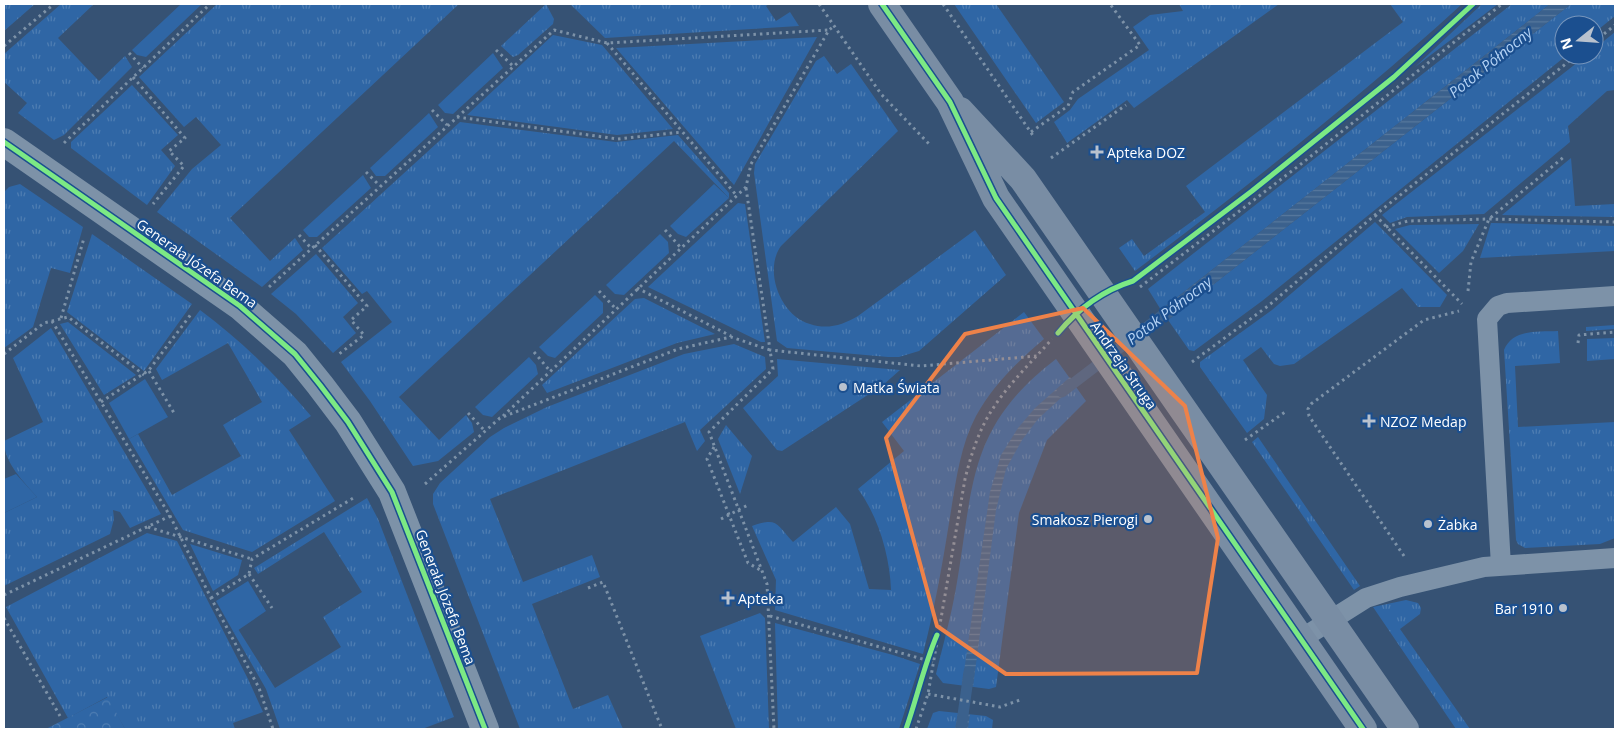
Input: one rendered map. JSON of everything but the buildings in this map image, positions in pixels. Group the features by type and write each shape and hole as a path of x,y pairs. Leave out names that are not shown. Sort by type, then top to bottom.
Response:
{"street":[{"name":"Andrzeja Struga","path":"882,4 950,102 996,198 1073,326 1118,377 1363,729"},
{"name":"Andrzeja Struga","path":"950,102 985,136 1023,179 1405,729"},
{"name":"Generała Józefa Bema","path":"4,142 240,306 295,354 348,422 392,492 485,729"}],"lane":[{"path":"1502,566 1487,319 1498,306 1507,303 1615,296"},
{"path":"1301,639 1374,594 1471,570 1615,558"}],"path":[{"path":"4,46 54,4"},
{"path":"63,144 210,4"},
{"path":"1031,132 1068,106 1073,92 1140,45 1110,4"},
{"path":"1138,288 1301,164 1502,4"},
{"path":"1604,34 1615,25"},
{"path":"774,729 767,584 709,432 773,369 746,187 751,164 829,30 834,26"},
{"path":"268,288 554,30 607,43 829,30"},
{"path":"607,43 737,196"},
{"path":"496,50 513,66"},
{"path":"129,52 143,68"},
{"path":"1192,362 1268,306 1374,215 1564,65"},
{"path":"133,77 185,138 169,151 184,166 152,205"},
{"path":"1049,160 1126,104"},
{"path":"432,110 447,125"},
{"path":"456,117 618,139 682,132"},
{"path":"1466,308 1471,262 1489,219 1565,156"},
{"path":"366,172 380,186"},
{"path":"423,486 485,432 746,187"},
{"path":"1374,215 1466,308"},
{"path":"1386,227 1408,220 1489,219 1615,222"},
{"path":"665,230 681,248"},
{"path":"61,319 86,234"},
{"path":"299,235 313,247 367,306 351,320 364,335 336,356"},
{"path":"637,288 731,337 770,350 921,366 1036,356"},
{"path":"599,291 616,309"},
{"path":"1421,582 1309,416 1308,409 1311,404 1424,320 1466,308"},
{"path":"101,402 144,375 194,311"},
{"path":"4,354 44,323 68,317 144,375"},
{"path":"52,321 170,516 259,688 274,729"},
{"path":"916,729 928,694 965,479 973,449 998,401 1036,356 1073,326"},
{"path":"1578,343 1579,335 1615,332"},
{"path":"500,418 678,349 731,337"},
{"path":"534,352 550,371"},
{"path":"149,370 174,413"},
{"path":"1250,437 1285,412"},
{"path":"468,413 485,432"},
{"path":"714,447 707,460 748,562 763,571"},
{"path":"272,608 249,574 252,559 360,494"},
{"path":"721,519 748,505"},
{"path":"4,595 170,516"},
{"path":"147,527 252,559"},
{"path":"211,598 249,574"},
{"path":"588,588 603,582 662,729"},
{"path":"770,616 933,662"},
{"path":"4,618 60,716"},
{"path":"924,669 926,659 937,635"},
{"path":"928,694 1000,707 1020,700"}],"highlighted area":[{"path":"1083,308 1185,406 1218,538 1197,673 1006,674 937,626 886,438 965,334"}],"green space":[{"path":"4,4 35,4 4,31"},
{"path":"61,4 94,4 58,38 99,81 125,56 132,67 64,135 54,140 18,113 27,103 4,82 4,54"},
{"path":"181,4 202,4 146,57 137,55 132,50"},
{"path":"217,4 459,4 230,218 270,261 295,238 303,250 262,287 157,212 192,169 221,145 196,117 184,127 139,77"},
{"path":"546,4 554,19 553,24 518,55 513,57 501,46"},
{"path":"570,4 769,4 766,6 776,21 790,12 799,26 605,38"},
{"path":"954,4 996,4 1064,102 1036,123"},
{"path":"1179,4 1279,4 1134,108 1127,100 1067,143 1054,122 1070,110 1078,99 1149,50 1133,27 1150,15 1183,11"},
{"path":"1390,4 1462,4 1383,74 1302,141 1135,271 1119,248 1132,239 1144,256 1205,212 1186,186 1403,22"},
{"path":"1482,4 1498,4 1415,67"},
{"path":"1512,4 1550,4 1161,310 1148,289"},
{"path":"1571,4 1615,4 1615,16 1604,25 1604,15 1557,15"},
{"path":"1554,17 1555,65 1262,301 1194,351 1189,350 1168,320"},
{"path":"1615,32 1615,90 1607,91 1568,126 1570,142 1484,214 1407,217 1390,223 1382,215 1574,65 1604,65 1604,41"},
{"path":"553,35 602,45 673,129 617,135 467,115"},
{"path":"817,37 734,185 616,48"},
{"path":"493,53 503,68 453,114 445,113 438,105"},
{"path":"824,56 837,74 851,64 898,131 781,246 776,256 775,280 783,302 791,312 800,319 816,326 835,326 847,322 858,316 975,230 1006,275 919,351 899,357 787,348 777,341 754,173 755,164 816,61"},
{"path":"132,85 178,135 161,150 175,166 147,205 71,148 71,142"},
{"path":"429,113 438,127 385,176 376,176 370,168"},
{"path":"460,122 616,142 678,135 729,193 729,198 674,141 399,397 439,440 466,415 472,423 474,432 438,461 413,466 370,401 341,362 392,322 367,291 362,294 322,248"},
{"path":"1571,158 1575,206 1615,204 1615,217 1502,215"},
{"path":"363,175 371,188 317,237 309,237 303,230"},
{"path":"20,184 83,227 70,273 51,268 33,327 4,348 4,192 9,187"},
{"path":"714,184 729,198 686,237 678,234 670,226"},
{"path":"738,203 745,204 765,342 761,342 648,287"},
{"path":"1375,222 1447,295 1440,307 1418,307 1402,288 1294,364 1280,366 1274,364 1261,347 1243,360 1267,395 1264,419 1247,433 1200,367 1200,362 1272,310"},
{"path":"1491,223 1615,226 1615,251 1480,258"},
{"path":"1479,224 1463,251 1439,273 1395,229 1410,225"},
{"path":"92,234 192,304 144,371 67,312"},
{"path":"660,234 668,242 669,253 624,295 615,294 606,285"},
{"path":"316,254 358,303 343,317 356,333 333,353 296,314 271,294"},
{"path":"595,295 603,303 603,313 555,358 548,356 539,347"},
{"path":"644,298 715,334 677,343 547,393 542,385 635,299"},
{"path":"200,310 231,334 285,387 311,416 289,430 335,501 252,552 183,530 129,439 138,434 172,495 241,456 223,425 262,402 228,343 162,380 156,369"},
{"path":"1024,312 1044,339 1015,365 990,394 976,416 965,441 958,468 938,589 923,654 775,610 776,580 752,526 772,522 793,542 836,507 850,524 869,589 891,590 882,537 871,511 858,489 904,451 882,422"},
{"path":"68,322 136,375 104,395 60,324"},
{"path":"1615,325 1615,329 1586,331 1586,327"},
{"path":"51,328 161,514 130,528 120,512 113,510 114,519 110,534 4,586 4,513 37,497 11,464 7,457 4,441 43,422 13,358"},
{"path":"1558,331 1560,363 1515,366 1518,427 1615,422 1615,538 1600,544 1525,548 1518,544 1516,540 1504,350 1513,338 1520,335 1534,332"},
{"path":"1615,338 1615,359 1587,361 1587,339"},
{"path":"734,344 765,357 766,369 700,430 705,441 697,451 685,422 490,499 523,582 592,555 600,577 532,604 573,709 608,695 623,729 520,729 433,504 433,494 440,483 490,437 504,428 547,407 684,354"},
{"path":"529,357 536,365 538,374 492,417 483,415 475,407"},
{"path":"777,359 900,370 883,385 782,451 777,450 743,408 778,376"},
{"path":"1056,359 1086,401 1047,440 1019,513 996,687 989,689 943,683 936,674 954,599 972,489 979,461 990,435 1005,410 1027,384"},
{"path":"145,379 168,417 129,439 109,403"},
{"path":"726,425 752,456 740,494 718,439"},
{"path":"1258,437 1360,586 1354,590 1252,442"},
{"path":"16,474 37,497 4,513 4,479"},
{"path":"367,498 378,519 454,717 422,729 280,729 266,689 234,633 238,629 275,688 341,647 323,617 362,592 324,532 258,574 254,568"},
{"path":"147,533 177,541 263,712 233,723 235,729 125,729 107,697 68,718 6,607"},
{"path":"190,544 242,560 238,575 213,591"},
{"path":"248,581 266,611 234,633 216,601"},
{"path":"1406,600 1418,603 1421,608 1420,614 1400,629 1470,729 1456,729 1373,607"},
{"path":"760,613 765,618 769,729 736,729 700,636"},
{"path":"775,623 920,664 899,729 778,729"},
{"path":"108,697 125,729 46,729"},
{"path":"939,711 986,716 993,720 992,729 927,729 933,713"}],"water":[{"path":"1550,4 1571,4 1557,15 1554,15 1554,17 1168,320 1161,310"},
{"path":"1070,377 1075,385 1038,419 1022,440 1006,469 996,510 973,687 962,685 990,492 1001,455 1018,428 1035,408"},
{"path":"958,713 970,714 968,729 955,729"}],"waterway":[{"name":"Potok Północny","path":"1062,392 1177,304"},
{"name":"Potok Północny","path":"961,729 969,672"}],"cycle path":[{"path":"882,4 950,102 996,198 1363,729"},
{"path":"1058,333 1092,301 1133,281 1252,191 1394,77 1473,4"},
{"path":"4,142 240,306 295,354 348,422 392,492 485,729"},
{"path":"906,729 937,635"}],"place":[{"name":"Apteka DOZ","path":"1097,152"},
{"name":"Matka Świata","path":"843,387"},
{"name":"NZOZ Medap","path":"1369,421"},
{"name":"Smakosz Pierogi","path":"1148,519"},
{"name":"Żabka","path":"1428,524"},
{"name":"Apteka","path":"728,598"},
{"name":"Bar 1910","path":"1563,608"}]}
